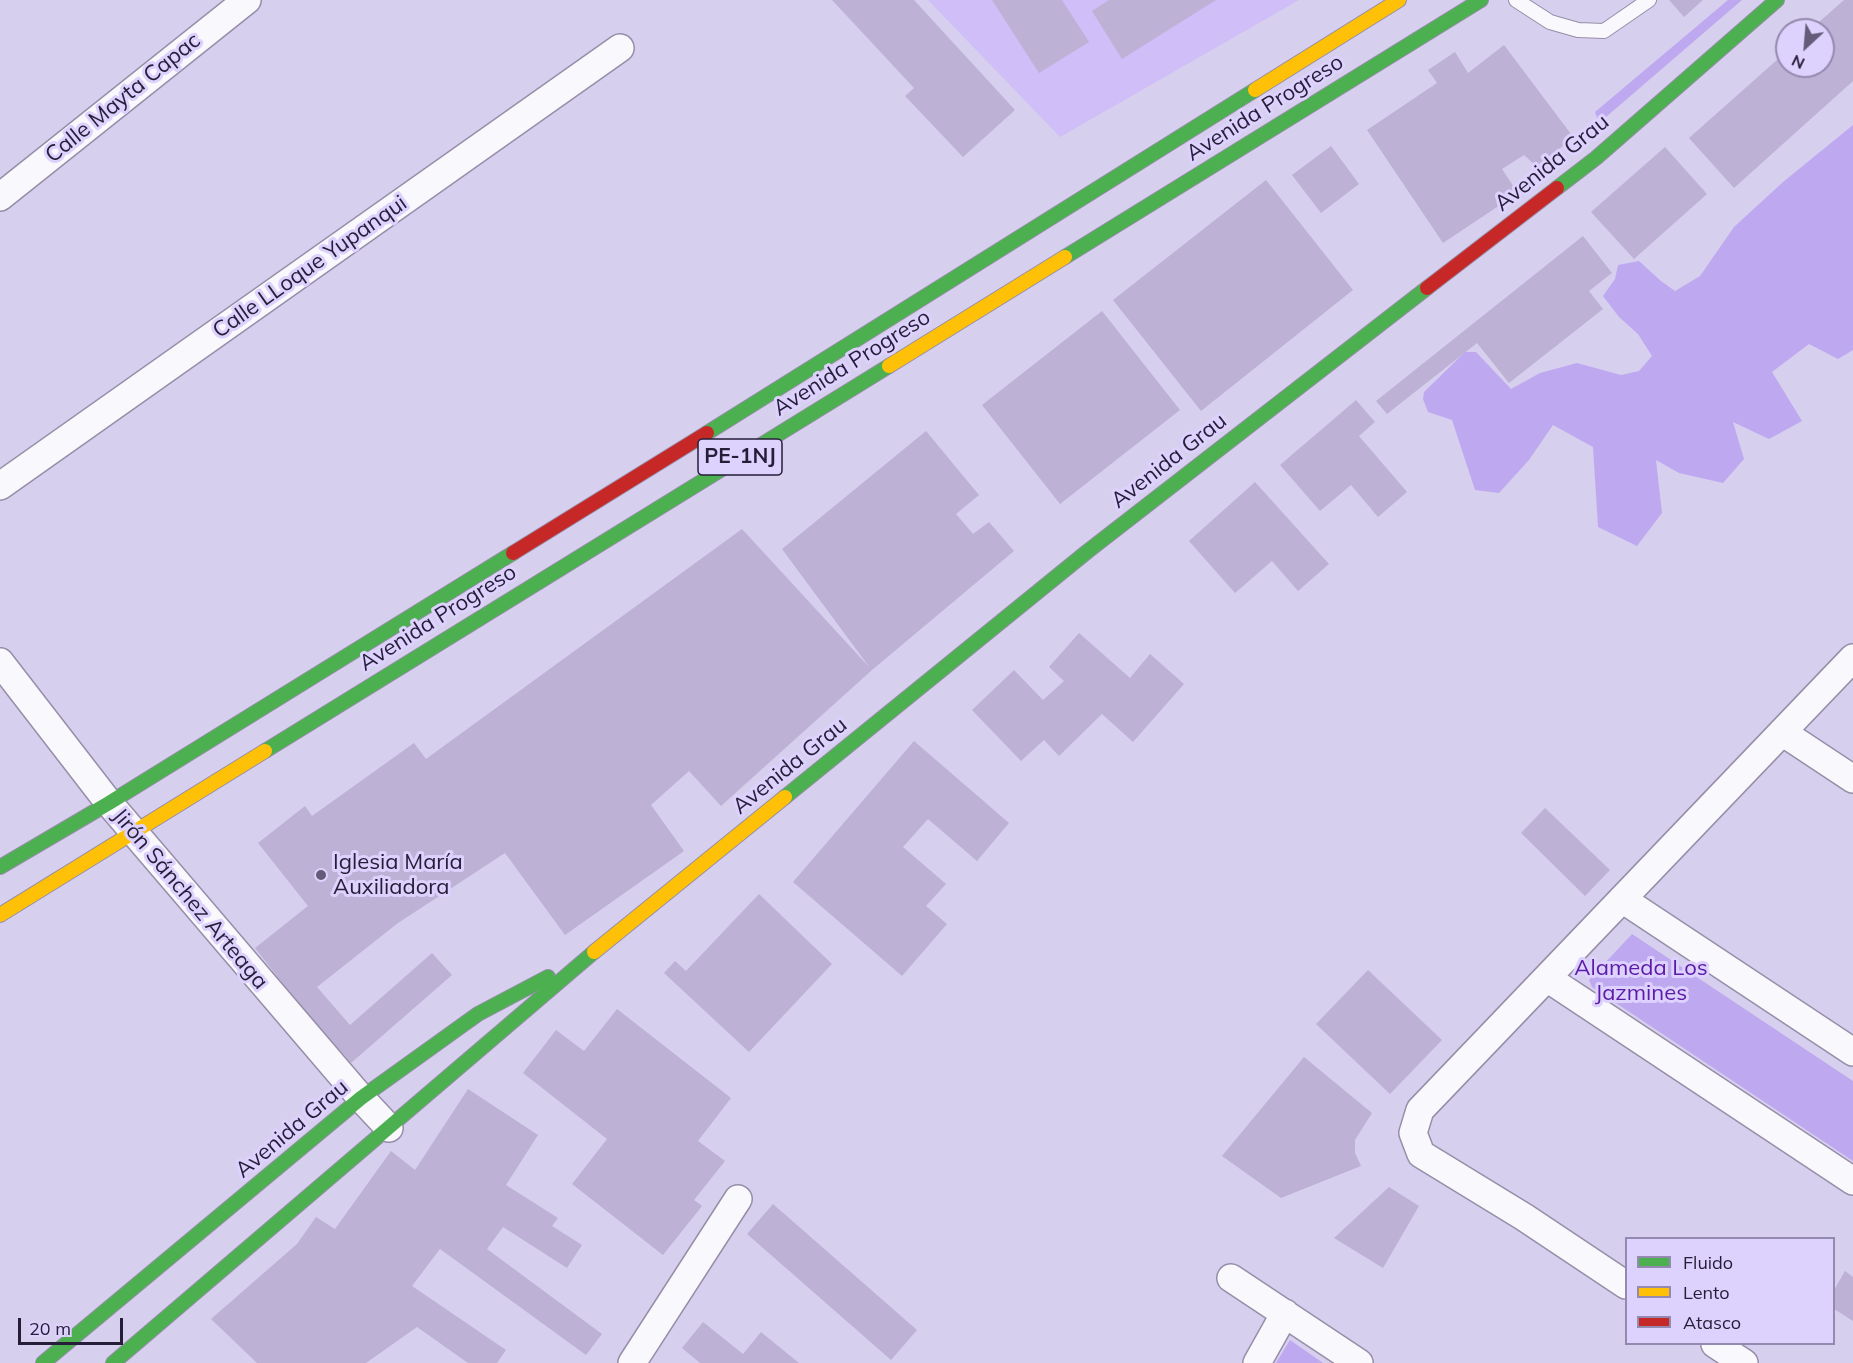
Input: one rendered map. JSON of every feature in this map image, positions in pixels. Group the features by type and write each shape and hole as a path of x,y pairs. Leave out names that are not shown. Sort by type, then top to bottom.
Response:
{"main road":[{"name":"Avenida Progreso","path":"0,867 108,803 702,436 1399,0"},
{"name":"Avenida Progreso","path":"0,915 1481,0"},
{"name":"Avenida Grau","path":"125,1360 587,958 1088,551 1596,158 1777,0"},
{"name":"Avenida Grau","path":"44,1363 361,1098 478,1014 587,958"}],"street":[{"name":"Calle Mayta Capac","path":"0,197 246,0"},
{"name":"Calle LLoque Yupanqui","path":"0,486 620,48"},
{"path":"1625,1284 1524,1217 1420,1154 1413,1133 1420,1110 1853,658"},
{"name":"Jirón Sánchez Arteaga","path":"0,662 108,803 389,1128"},
{"path":"1782,732 1853,779"},
{"path":"1622,899 1853,1052"},
{"path":"1547,978 1853,1181"},
{"path":"632,1363 738,1199"},
{"path":"1231,1278 1359,1363"},
{"path":"1257,1363 1285,1313"},
{"path":"1717,1345 1744,1363"}],"lane":[{"path":"1516,0 1550,22 1578,30 1604,31 1649,0"}],"shaded area":[{"path":"928,0 1299,0 1060,137"}],"green space":[{"path":"1728,0 1742,0 1599,123 1595,112"},
{"path":"1853,125 1853,350 1838,359 1809,344 1772,372 1802,421 1769,439 1733,422 1744,459 1723,483 1679,473 1656,460 1662,513 1637,546 1598,527 1593,447 1553,425 1529,460 1499,493 1475,490 1452,420 1428,412 1423,399 1424,392 1465,352 1476,352 1511,389 1540,373 1577,363 1621,375 1639,371 1652,356 1638,334 1619,317 1603,296 1615,279 1618,265 1639,261 1675,291 1700,276 1734,227 1783,182"},
{"name":"Alameda Los Jazmines","path":"1632,934 1853,1081 1853,1161 1592,987 1589,980"},
{"path":"1290,1340 1323,1363 1276,1363"}],"building":[{"path":"832,0 914,0 1015,110 963,157 905,96 914,88"},
{"path":"992,0 1062,0 1089,42 1039,73"},
{"path":"1109,0 1216,0 1122,59 1092,11"},
{"path":"1669,0 1703,0 1684,17"},
{"path":"1844,0 1853,0 1853,81 1734,188 1689,138 1775,62 1775,78 1835,78 1835,18 1824,18"},
{"path":"1504,45 1574,138 1536,166 1524,155 1502,169 1518,193 1443,243 1367,130 1437,83 1428,70 1455,52 1468,73"},
{"path":"1331,146 1359,184 1321,213 1292,175"},
{"path":"1665,147 1707,194 1634,259 1591,212"},
{"path":"1266,180 1353,290 1201,411 1113,300"},
{"path":"1583,236 1612,273 1589,291 1603,309 1509,383 1477,343 1387,414 1376,401"},
{"path":"1102,311 1180,410 1060,504 982,405"},
{"path":"1356,400 1375,422 1359,436 1407,492 1378,517 1351,485 1320,511 1280,465"},
{"path":"926,431 979,495 956,514 973,534 989,522 1014,551 872,670 721,806 689,771 651,805 684,851 565,935 505,853 398,923 317,987 350,1025 432,953 452,975 351,1063 297,1002 255,948 308,906 258,843 305,806 312,816 414,743 426,759 742,529 870,668 782,549"},
{"path":"1255,482 1329,564 1298,591 1272,561 1235,593 1189,541"},
{"path":"1079,633 1130,678 1150,654 1184,684 1133,742 1102,714 1059,756 1044,740 1021,761 972,710 1014,670 1043,700 1064,681 1049,667"},
{"path":"914,741 1009,823 977,861 928,819 903,847 946,884 926,906 947,924 902,976 793,882"},
{"path":"1545,808 1610,870 1585,896 1521,833"},
{"path":"759,894 832,964 749,1052 664,973 675,961 686,971"},
{"path":"1368,970 1442,1040 1390,1094 1316,1024"},
{"path":"617,1009 731,1098 698,1141 725,1161 694,1200 702,1206 663,1255 572,1184 607,1139 523,1073 556,1030 584,1051"},
{"path":"1304,1057 1372,1113 1355,1140 1355,1153 1361,1166 1281,1198 1222,1156"},
{"path":"468,1089 538,1135 506,1185 558,1218 552,1226 582,1245 567,1268 503,1227 487,1249 602,1334 586,1355 440,1249 412,1286 506,1350 497,1363 468,1363 417,1327 366,1363 257,1363 211,1319 297,1244 316,1217 335,1229 391,1151 415,1170"},
{"path":"1389,1187 1419,1206 1383,1268 1334,1238"},
{"path":"773,1204 917,1330 891,1360 747,1234"},
{"path":"1845,1271 1853,1277 1853,1321 1835,1310 1835,1288"},
{"path":"703,1322 743,1354 761,1332 799,1363 700,1363 682,1348"}],"traffic: fast":[{"path":"1065,257 1481,0"},
{"path":"1557,188 1596,158 1777,0"},
{"path":"707,433 1255,90"},
{"path":"785,797 1088,551 1427,288"},
{"path":"265,751 889,366"},
{"path":"0,867 109,803 513,553"},
{"path":"113,1363 594,952"},
{"path":"43,1363 361,1098 478,1014 548,977"}],"traffic: slow":[{"path":"1255,90 1399,0"},
{"path":"889,366 1065,257"},
{"path":"0,915 265,751"},
{"path":"594,952 785,797"}],"traffic: jam":[{"path":"1427,288 1557,188"},
{"path":"513,553 707,433"}],"place":[{"name":"Iglesia María Auxiliadora","path":"321,875"}]}
